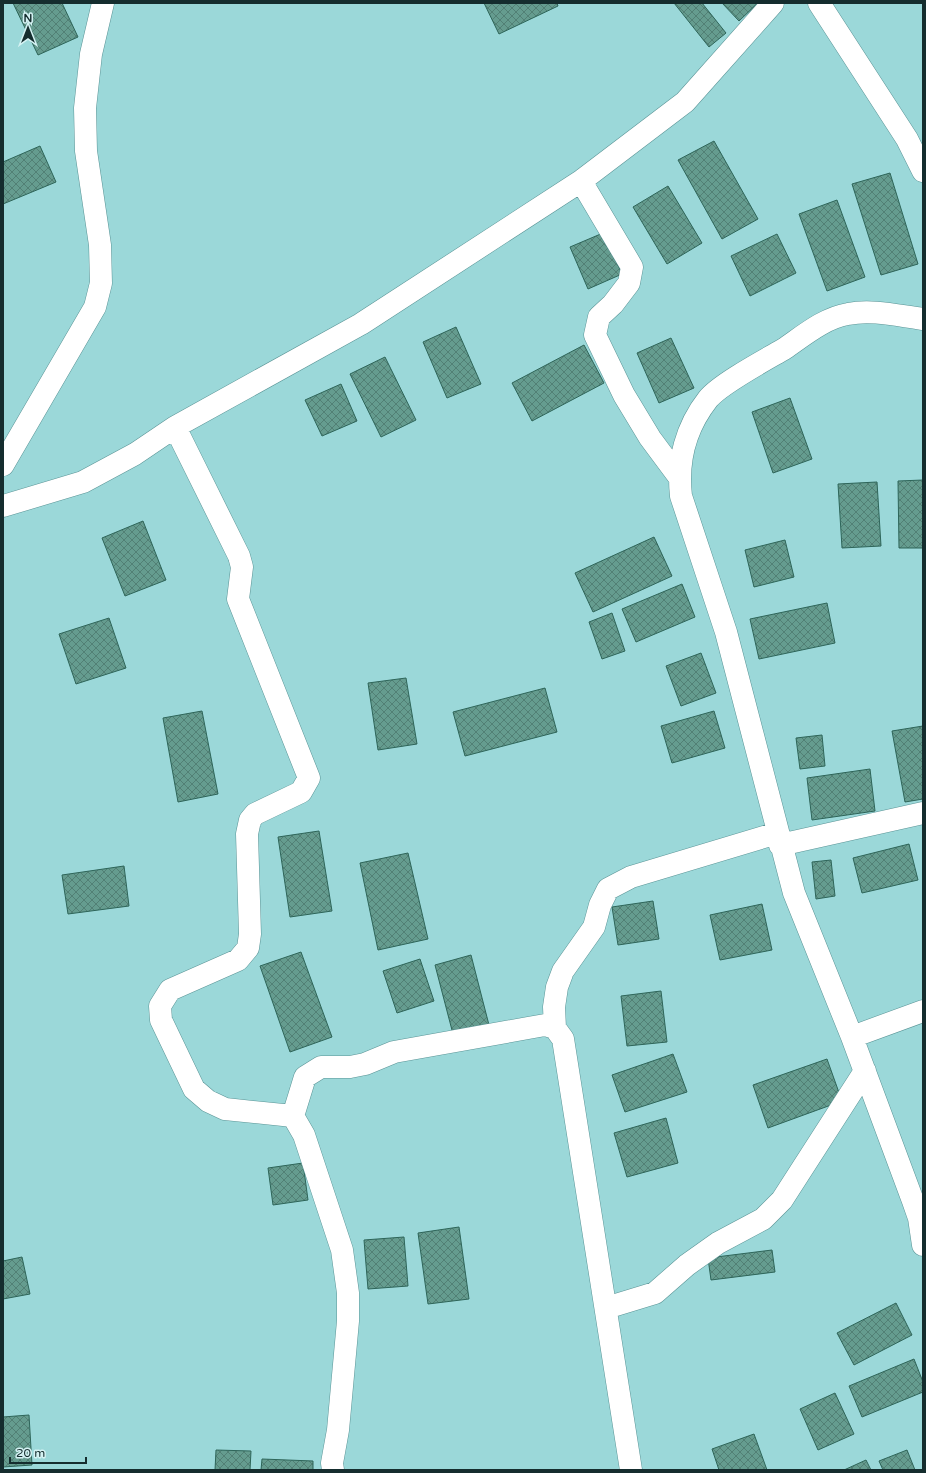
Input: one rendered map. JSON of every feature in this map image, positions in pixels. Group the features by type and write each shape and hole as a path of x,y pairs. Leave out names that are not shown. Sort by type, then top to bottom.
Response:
{"street":[{"path":"3,465 95,307 101,283 100,245 86,151 85,108 91,54 103,3"},
{"path":"3,506 83,482 135,454 175,427 361,324 581,181 684,102 773,3"},
{"path":"819,3 907,139 923,171"},
{"path":"581,181 632,267 629,284 613,304 599,317 595,335 624,395 650,438 679,477"},
{"path":"923,319 866,312 847,314 827,321 726,385 708,398 686,436 679,477 681,496 726,632 794,893 852,1037 913,1201 919,1218 923,1245"},
{"path":"175,427 239,556 242,567 238,599 309,778 301,792 255,814 250,820 247,834 250,934 248,948 238,960 170,990 160,1006 161,1020 194,1089 208,1101 226,1109 292,1116"},
{"path":"631,1470 563,1039 555,1028 554,1007 557,987 563,971 594,927 600,905 608,889 631,877 779,839 923,813"},
{"path":"852,1037 923,1011"},
{"path":"292,1116 305,1077 321,1067 350,1067 365,1064 394,1052 545,1025 555,1028"},
{"path":"606,1308 654,1293 718,1243 763,1219 782,1200 865,1071"},
{"path":"292,1116 304,1135 342,1250 348,1292 348,1321 338,1430 332,1463 333,1470"}],"building":[{"path":"13,3 62,3 78,37 38,55"},
{"path":"484,3 557,3 558,6 499,34"},
{"path":"674,3 702,3 726,33 709,47"},
{"path":"722,3 758,3 739,21"},
{"path":"714,141 758,219 722,239 678,160"},
{"path":"40,146 56,182 3,204 3,162"},
{"path":"890,173 918,264 881,275 852,184"},
{"path":"668,186 702,243 667,264 633,207"},
{"path":"837,200 865,277 827,291 799,214"},
{"path":"603,233 622,274 588,289 570,247"},
{"path":"777,234 796,273 750,296 731,256"},
{"path":"456,327 481,384 447,398 423,342"},
{"path":"671,338 694,388 659,403 637,353"},
{"path":"584,345 604,383 532,421 512,383"},
{"path":"385,357 416,420 381,437 350,374"},
{"path":"341,384 357,421 322,436 305,400"},
{"path":"790,398 812,459 773,473 752,412"},
{"path":"923,480 923,548 899,548 898,481"},
{"path":"877,482 881,546 842,548 838,484"},
{"path":"143,521 166,580 125,596 102,538"},
{"path":"654,537 672,576 593,612 575,573"},
{"path":"785,540 794,577 754,587 745,550"},
{"path":"682,584 695,617 636,642 622,609"},
{"path":"827,603 835,643 759,659 750,619"},
{"path":"612,613 625,651 602,659 589,622"},
{"path":"109,618 126,668 76,684 59,634"},
{"path":"701,653 716,693 681,706 666,666"},
{"path":"406,678 417,744 378,750 368,683"},
{"path":"545,688 557,732 465,756 453,712"},
{"path":"202,711 218,794 178,802 163,718"},
{"path":"714,711 725,748 672,763 661,726"},
{"path":"923,726 923,799 905,802 892,731"},
{"path":"822,735 825,766 800,769 796,738"},
{"path":"870,769 875,811 812,820 807,778"},
{"path":"319,831 332,911 290,917 278,837"},
{"path":"909,844 918,880 862,893 853,858"},
{"path":"408,853 428,939 378,950 360,863"},
{"path":"831,860 835,896 816,899 812,862"},
{"path":"124,866 129,906 68,914 62,875"},
{"path":"653,901 659,939 618,945 612,907"},
{"path":"762,904 772,950 720,960 710,915"},
{"path":"301,952 332,1037 290,1052 260,966"},
{"path":"471,955 489,1025 453,1034 435,965"},
{"path":"420,959 434,1001 397,1013 383,971"},
{"path":"661,991 667,1042 627,1046 621,996"},
{"path":"673,1054 687,1092 625,1112 612,1075"},
{"path":"827,1059 842,1101 768,1128 753,1085"},
{"path":"666,1118 678,1163 627,1177 614,1133"},
{"path":"303,1163 308,1200 273,1205 268,1168"},
{"path":"459,1227 469,1299 428,1304 418,1233"},
{"path":"404,1237 408,1286 368,1289 364,1240"},
{"path":"772,1250 775,1272 711,1280 708,1258"},
{"path":"22,1257 30,1294 3,1299 3,1261"},
{"path":"896,1303 912,1335 854,1365 837,1333"},
{"path":"914,1359 923,1382 923,1392 862,1417 849,1386"},
{"path":"835,1393 854,1434 818,1450 800,1409"},
{"path":"29,1415 32,1465 3,1467 3,1417"},
{"path":"754,1434 767,1470 719,1470 712,1449"},
{"path":"216,1450 251,1451 250,1470 215,1470"},
{"path":"907,1450 915,1470 883,1470 879,1461"},
{"path":"262,1459 313,1461 313,1470 261,1470"},
{"path":"866,1460 871,1470 844,1470"}]}
